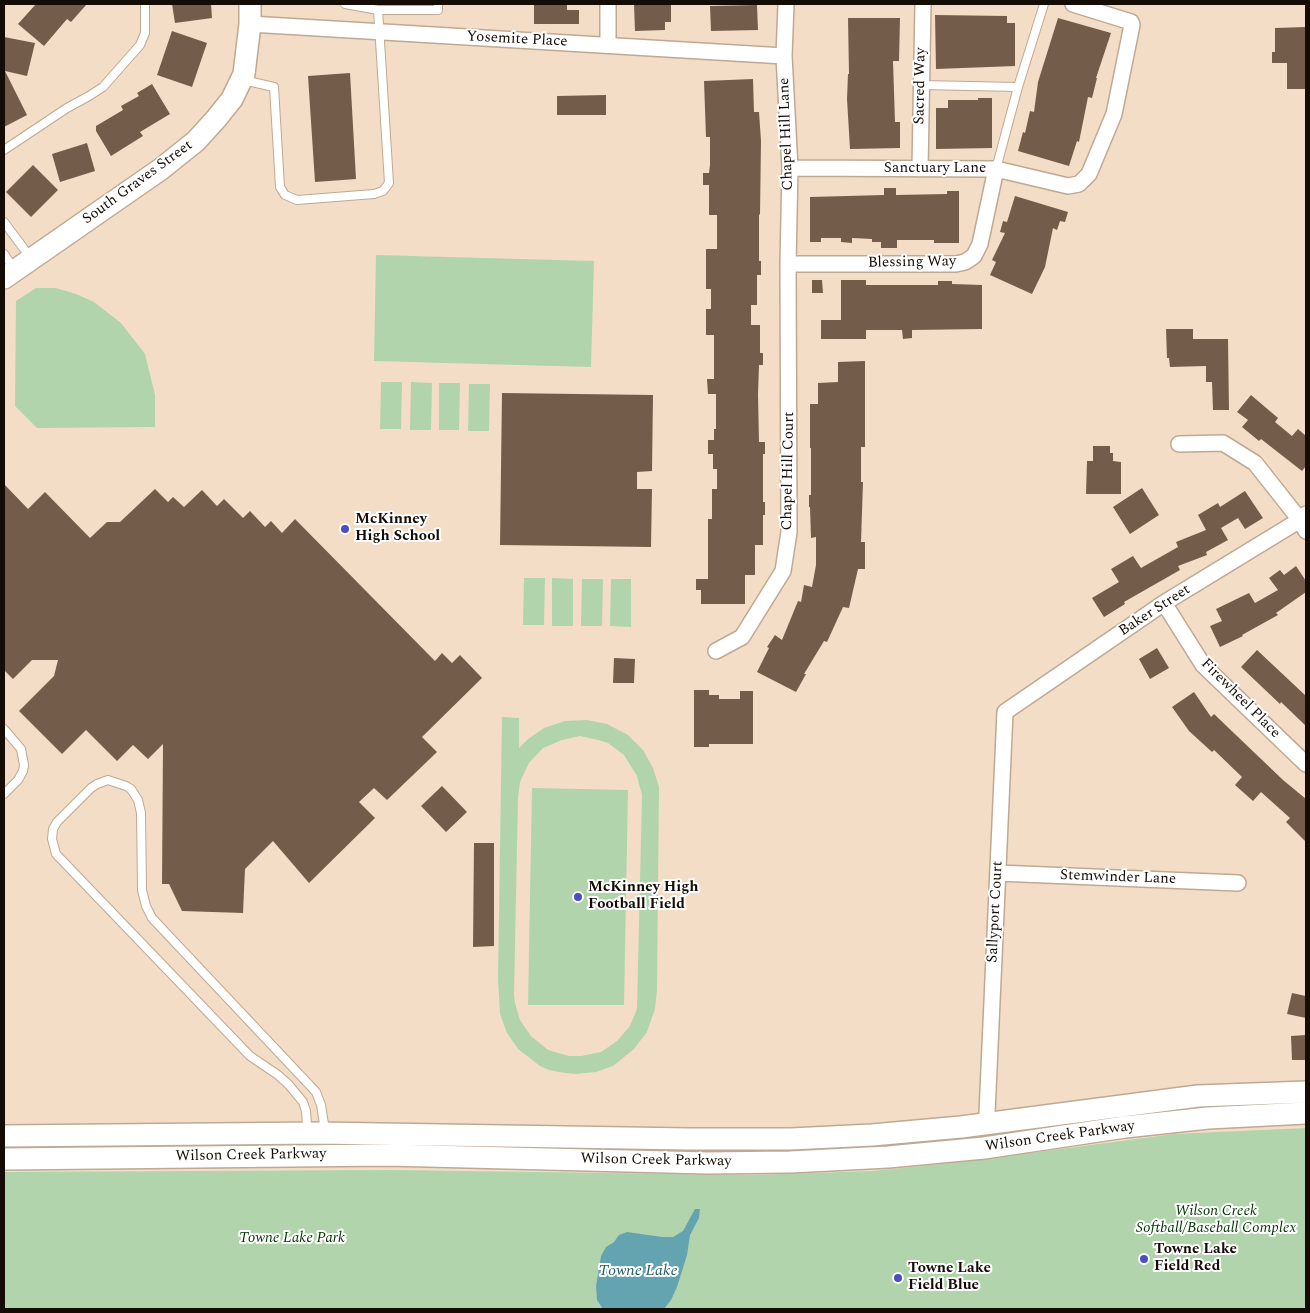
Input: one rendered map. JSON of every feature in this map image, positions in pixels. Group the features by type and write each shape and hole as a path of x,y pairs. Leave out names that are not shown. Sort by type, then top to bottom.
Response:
{"main road":[{"name":"South Graves Street","path":"13,265 161,169 196,141 232,99 244,74 248,51 250,14"},
{"name":"Wilson Creek Parkway","path":"4,1136 319,1133 791,1139 916,1132 1172,1099 1306,1092"},
{"name":"Wilson Creek Parkway","path":"4,1159 368,1155 780,1162 897,1156 984,1148 1125,1127 1208,1118 1306,1113"},
{"path":"1028,1119 1031,1141"},
{"path":"4,1149 27,1148 32,1146 39,1136"}],"street":[{"path":"608,4 608,45"},
{"name":"Chapel Hill Lane","path":"786,4 784,56 790,168 788,264"},
{"name":"Sacred Way","path":"920,169 923,4"},
{"name":"Sanctuary Lane","path":"790,168 996,169 1068,186 1078,184 1089,174 1114,114 1132,25 1131,22 1073,4"},
{"name":"Yosemite Place","path":"250,14 378,32 784,56"},
{"name":"Blessing Way","path":"788,264 956,264 965,262 974,256 980,244 996,169"},
{"name":"Chapel Hill Court","path":"716,651 742,637 783,571 789,532 788,264"},
{"path":"1179,444 1223,443 1255,463 1304,522"},
{"name":"Baker Street","path":"1005,712 1164,603 1304,522"},
{"name":"Firewheel Place","path":"1164,603 1203,665 1306,764"},
{"name":"Sallyport Court","path":"987,1113 1005,712"},
{"name":"Stemwinder Lane","path":"998,873 1238,883"}],"lane":[{"path":"4,150 103,86 140,45 145,33 145,4"},
{"path":"345,4 378,10 438,10 438,4"},
{"path":"996,169 1018,87 1044,4"},
{"path":"241,80 274,87 280,187 285,195 297,200 374,194 383,191 389,183 378,10"},
{"path":"921,85 1018,87"},
{"path":"4,222 13,265"},
{"path":"4,729 21,749 24,765 21,776 4,794"},
{"path":"108,780 121,783 131,789 135,795 141,812 142,890 148,913 156,924 316,1092 324,1120 319,1133 307,1125 303,1102 289,1085 250,1056 56,854 52,839 55,825 97,784 108,780"}],"green space":[{"path":"376,255 594,261 591,367 374,361"},
{"path":"36,288 56,288 76,294 94,302 121,323 145,354 155,395 155,427 37,428 15,406 16,301"},
{"path":"381,382 402,382 401,429 380,429"},
{"path":"411,382 432,383 431,430 410,430"},
{"path":"439,383 460,383 459,430 439,430"},
{"path":"469,384 490,384 489,431 468,431"},
{"path":"524,578 545,578 544,625 523,625"},
{"path":"552,578 573,579 573,626 552,626"},
{"path":"582,579 603,579 602,626 581,626"},
{"path":"611,579 631,579 631,627 610,626"},
{"path":"502,717 519,718 519,748 544,728 565,721 587,720 607,724 628,735 643,750 653,768 659,787 657,990 655,1009 647,1032 634,1049 613,1066 596,1072 576,1074 549,1070 540,1066 518,1049 507,1033 500,1014 498,979","holes":["580,736 608,743 624,755 637,776 642,795 637,1009 630,1026 617,1041 601,1052 569,1056 548,1050 531,1036 520,1020 515,1003 518,798 520,782 529,763 543,748 562,740"]},
{"name":"McKinney High Football Field","path":"532,788 628,790 624,1005 528,1005"},
{"path":"1306,1128 1306,1309 4,1309 4,1172 391,1170 753,1175 872,1171 962,1162 1174,1134"}],"water":[{"name":"Towne Lake","path":"695,1209 700,1209 699,1218 690,1235 687,1255 677,1287 664,1309 603,1309 597,1300 596,1286 601,1256 606,1247 614,1242 619,1235 627,1232 673,1237 683,1231"}],"building":[{"path":"36,4 87,4 71,22 67,19 44,46 18,24"},
{"path":"172,4 211,4 212,18 175,23"},
{"path":"534,4 567,4 567,10 579,10 579,24 534,24"},
{"path":"634,4 671,4 671,22 665,22 665,30 635,31"},
{"path":"757,5 758,30 711,31 710,6"},
{"path":"935,15 1007,16 1007,23 1015,23 1015,66 936,69"},
{"path":"848,18 900,18 899,61 893,61 895,122 900,122 900,148 850,149 847,99 849,74"},
{"path":"1058,18 1111,33 1096,78 1092,98 1088,97 1079,142 1077,141 1069,166 1018,151 1023,132 1025,133 1030,111 1034,112 1038,82"},
{"path":"1306,27 1306,89 1287,89 1287,63 1272,63 1272,52 1275,52 1275,28"},
{"path":"172,31 207,43 192,87 157,75"},
{"path":"4,37 35,43 27,76 5,71 27,115 4,127"},
{"path":"350,73 356,179 315,182 308,76"},
{"path":"753,79 754,112 759,112 761,141 759,261 761,261 761,275 757,275 757,305 751,305 751,325 760,325 760,353 763,353 763,365 759,365 758,394 759,442 765,442 765,454 763,454 763,502 765,502 765,515 763,515 763,545 755,545 755,575 745,575 745,604 701,604 701,590 696,590 696,579 708,579 708,519 712,519 712,489 717,489 717,469 713,469 713,454 708,454 708,440 714,440 714,429 716,429 716,394 708,394 707,379 714,379 714,335 706,335 706,309 711,309 711,289 706,289 706,249 717,249 717,215 709,215 709,185 703,185 703,173 709,173 710,165 710,137 706,137 704,81"},
{"path":"152,84 170,114 140,132 143,136 111,156 96,131 96,126 123,110 121,106 139,96 137,93"},
{"path":"606,95 606,115 557,115 557,96"},
{"path":"978,98 992,98 992,148 936,149 936,108 948,108 948,100 978,100"},
{"path":"87,143 95,171 60,182 52,154"},
{"path":"33,165 58,190 31,217 6,192"},
{"path":"884,188 896,188 896,195 947,194 947,191 959,191 959,243 934,243 934,240 897,240 897,248 881,248 881,242 872,242 872,239 852,238 852,243 841,242 841,238 821,238 821,242 810,242 810,197 884,195"},
{"path":"1015,196 1068,212 1065,222 1060,221 1057,230 1053,228 1045,267 1032,294 990,275 996,262 992,260 1005,233 1000,232 1003,221 1007,222"},
{"path":"812,280 822,280 823,293 812,293"},
{"path":"841,280 866,280 866,285 938,285 938,281 952,281 952,284 982,285 982,329 912,330 912,338 903,339 902,330 866,330 866,339 821,339 821,320 841,320"},
{"path":"1166,329 1193,329 1193,339 1228,339 1229,410 1213,410 1212,382 1206,382 1206,366 1170,367 1169,358 1167,358"},
{"path":"865,361 865,447 861,447 861,482 863,482 861,542 865,542 865,569 858,569 849,608 843,607 827,642 824,641 804,674 806,674 796,692 757,672 769,648 767,647 775,635 782,640 798,601 801,602 804,585 812,587 816,565 816,537 811,538 809,507 809,495 811,495 810,404 818,404 818,383 838,382 838,362"},
{"path":"502,393 653,395 652,471 637,472 637,489 652,489 651,547 500,545"},
{"path":"1251,395 1278,418 1275,422 1292,436 1298,429 1306,436 1306,466 1302,471 1261,439 1259,441 1242,427 1248,420 1237,412"},
{"path":"1093,446 1110,446 1110,453 1113,453 1113,461 1121,462 1121,494 1086,494 1087,461 1093,461"},
{"path":"4,484 28,509 45,492 90,538 107,522 120,522 155,489 168,502 173,497 184,507 202,490 217,506 224,499 243,518 250,511 265,527 271,521 282,533 295,519 435,661 442,653 452,663 460,655 482,678 422,737 437,752 387,800 374,788 359,802 375,818 309,883 273,841 245,869 243,913 182,911 169,884 162,884 163,744 148,759 133,745 117,761 86,730 62,754 19,711 54,676 58,660 32,660 13,679 4,670"},
{"path":"1142,488 1159,515 1130,534 1113,507"},
{"path":"1245,491 1263,518 1245,529 1238,518 1221,528 1228,540 1206,552 1207,555 1178,566 1180,570 1124,602 1125,604 1104,617 1092,598 1119,582 1111,569 1133,556 1141,568 1178,547 1176,542 1206,530 1198,515 1218,503 1220,507"},
{"path":"1296,566 1306,581 1306,592 1276,613 1278,615 1220,647 1210,626 1222,621 1216,609 1249,593 1255,603 1278,590 1269,578 1280,570 1284,575"},
{"path":"1157,648 1169,668 1150,679 1139,659"},
{"path":"1257,650 1306,696 1306,726 1241,667"},
{"path":"614,658 635,659 634,683 613,683"},
{"path":"694,690 709,690 709,695 719,695 719,699 740,699 740,691 753,691 753,744 709,744 709,747 694,747"},
{"path":"1194,692 1211,717 1214,714 1283,780 1306,799 1306,842 1286,822 1290,818 1261,792 1253,801 1235,785 1242,777 1214,750 1212,752 1189,731 1172,707"},
{"path":"442,786 467,812 446,832 421,806"},
{"path":"474,843 494,843 494,946 473,947"},
{"path":"1292,993 1306,996 1306,1018 1287,1014"},
{"path":"1306,1035 1306,1060 1292,1060 1291,1036"}],"place":[{"name":"McKinney High School","path":"345,529"},
{"name":"McKinney High Football Field","path":"578,897"},
{"name":"Towne Lake Field Red","path":"1144,1259"},
{"name":"Towne Lake Field Blue","path":"898,1278"}],"park label":[{"name":"Wilson Creek Softball/Baseball Complex","path":"1216,1220"},
{"name":"Towne Lake Park","path":"292,1239"}]}
